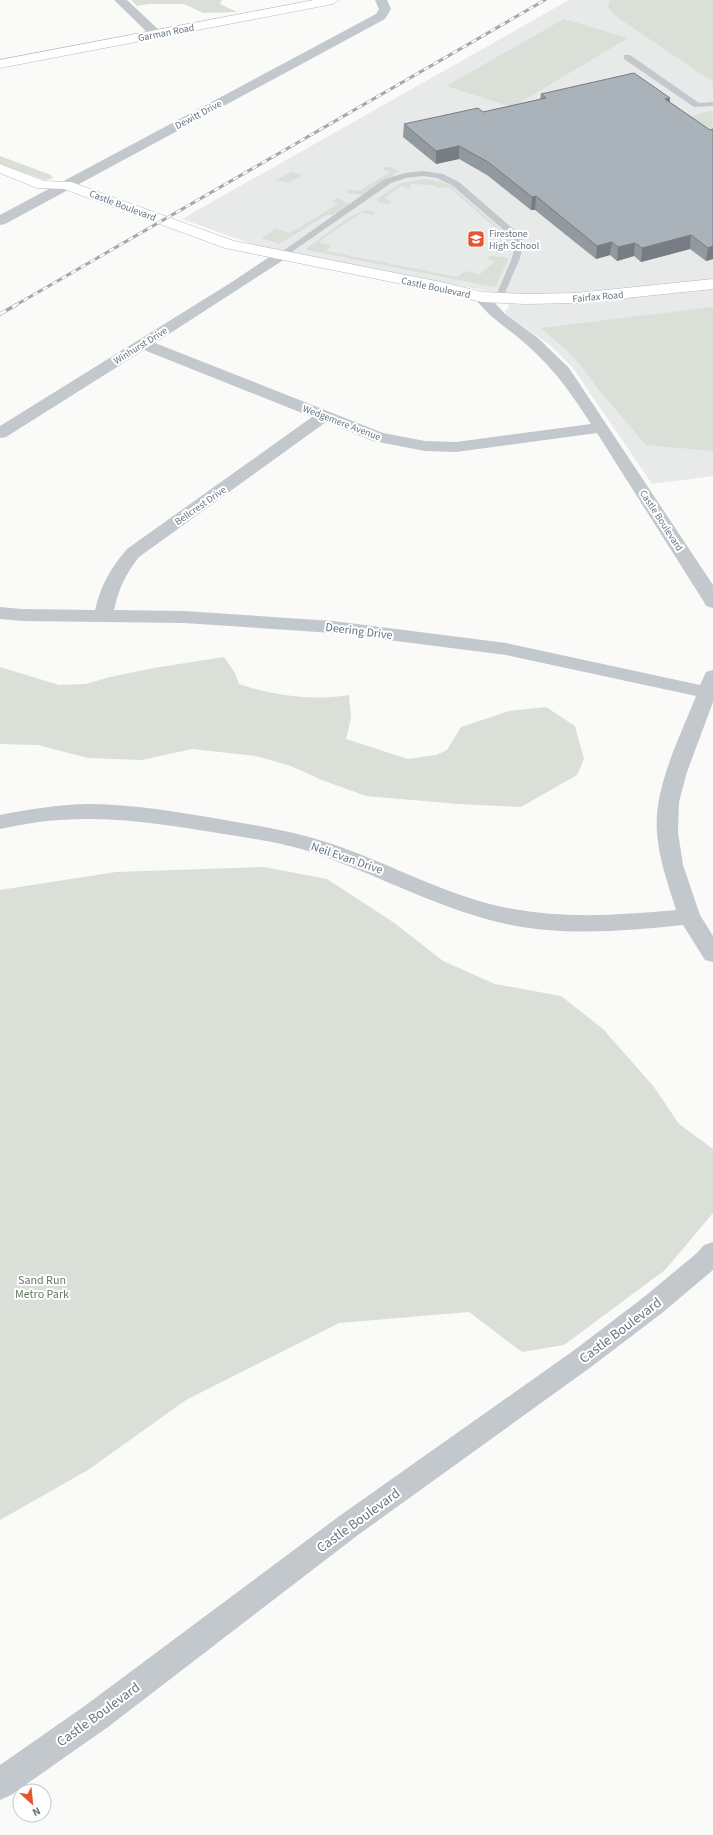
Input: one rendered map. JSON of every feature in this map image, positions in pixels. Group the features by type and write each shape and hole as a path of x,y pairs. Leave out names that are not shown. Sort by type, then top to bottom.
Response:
{"street":[{"path":"120,0 156,34"},
{"name":"Garman Road","path":"0,64 333,0"},
{"name":"Dewitt Drive","path":"0,221 381,16 385,10 380,0"},
{"name":"Castle Boulevard","path":"0,168 42,185 66,185 230,245 441,287 482,297 499,316 552,358 582,398 600,428 625,463 713,602"},
{"name":"Castle Boulevard","path":"45,171 58,176 66,185"},
{"name":"Winhurst Drive","path":"0,433 280,256"},
{"name":"Fairfax Road","path":"482,297 547,300 713,284"},
{"name":"Wedgemere Avenue","path":"142,344 379,437 407,443 441,447 484,444 600,428"},
{"name":"Bellcrest Drive","path":"103,616 109,590 120,569 133,552 324,416"},
{"name":"Deering Drive","path":"0,613 22,615 229,619 341,628 506,649 711,687"},
{"path":"711,687 677,772 668,809 667,832 672,865 689,916 713,954"},
{"name":"Neil Evan Drive","path":"0,822 58,812 103,810 140,813 262,833 323,849 379,869 457,902 511,917 578,925 619,924 689,916"},
{"name":"Castle Boulevard","path":"0,1784 97,1716 348,1526 588,1354 653,1305 706,1261 713,1253"}],"lane":[{"path":"627,57 697,105 713,104"},
{"path":"280,256 388,181 408,174 419,173 436,175 448,178 456,184 516,236 520,242 516,258 498,298"}],"shaded area":[{"name":"Firestone High School","path":"569,0 713,0 713,476 652,484 573,368 551,346 507,315 505,311 510,306 487,291 263,248 182,219"}],"green space":[{"path":"131,0 222,0 220,4 237,12 203,13 184,4 149,4 137,6"},
{"path":"610,0 713,0 713,82 617,17 608,7"},
{"path":"564,19 628,38 512,107 446,86"},
{"path":"712,111 713,141 674,120"},
{"path":"0,156 51,175 53,178 45,180 0,164"},
{"path":"384,167 389,167 399,171 364,195 348,193 348,189 359,191 390,172 382,169"},
{"path":"292,172 302,175 288,183 276,180"},
{"path":"424,179 442,182 451,186 513,240 513,248 508,249 499,247 495,244 495,242 508,239 449,187 438,188 435,187 435,185 410,184 411,189 401,186 384,198 392,202 388,204 380,203 377,199 401,183"},
{"path":"338,198 350,204 332,215 327,215 279,244 261,238 276,229 290,233 338,204 331,201"},
{"path":"365,210 374,212 373,215 362,212 321,240 320,243 330,245 331,247 326,251 457,277 465,271 480,274 495,262 486,258 490,256 509,258 495,287 307,250 307,248 350,217"},
{"path":"713,307 713,451 646,445 599,390 574,357 541,328"},
{"path":"224,657 235,673 239,684 252,688 279,694 320,698 349,695 351,718 346,739 408,759 436,755 447,750 461,727 509,711 546,707 575,726 584,759 577,775 521,807 458,804 366,796 322,780 291,766 256,756 192,749 142,760 88,758 38,745 0,744 0,667 59,685 86,684 110,677 154,668"},
{"name":"Sand Run Metro Park","path":"264,867 327,879 393,922 443,961 488,981 495,984 561,996 603,1029 654,1087 679,1124 713,1149 713,1213 665,1270 564,1345 522,1352 469,1312 339,1323 186,1400 88,1470 0,1520 0,890 116,872"}],"building":[{"name":"Firestone High School","path":"634,73 670,98 665,99 710,130 713,129 713,246 708,248 691,235 642,248 635,243 618,247 612,242 597,246 536,196 532,197 488,162 459,146 436,151 404,124 478,108 483,112 546,98 541,94"}],"railway":[{"path":"14,306 545,0"},
{"path":"0,314 16,305"}],"place":[{"name":"Firestone High School","path":"476,239"}]}
